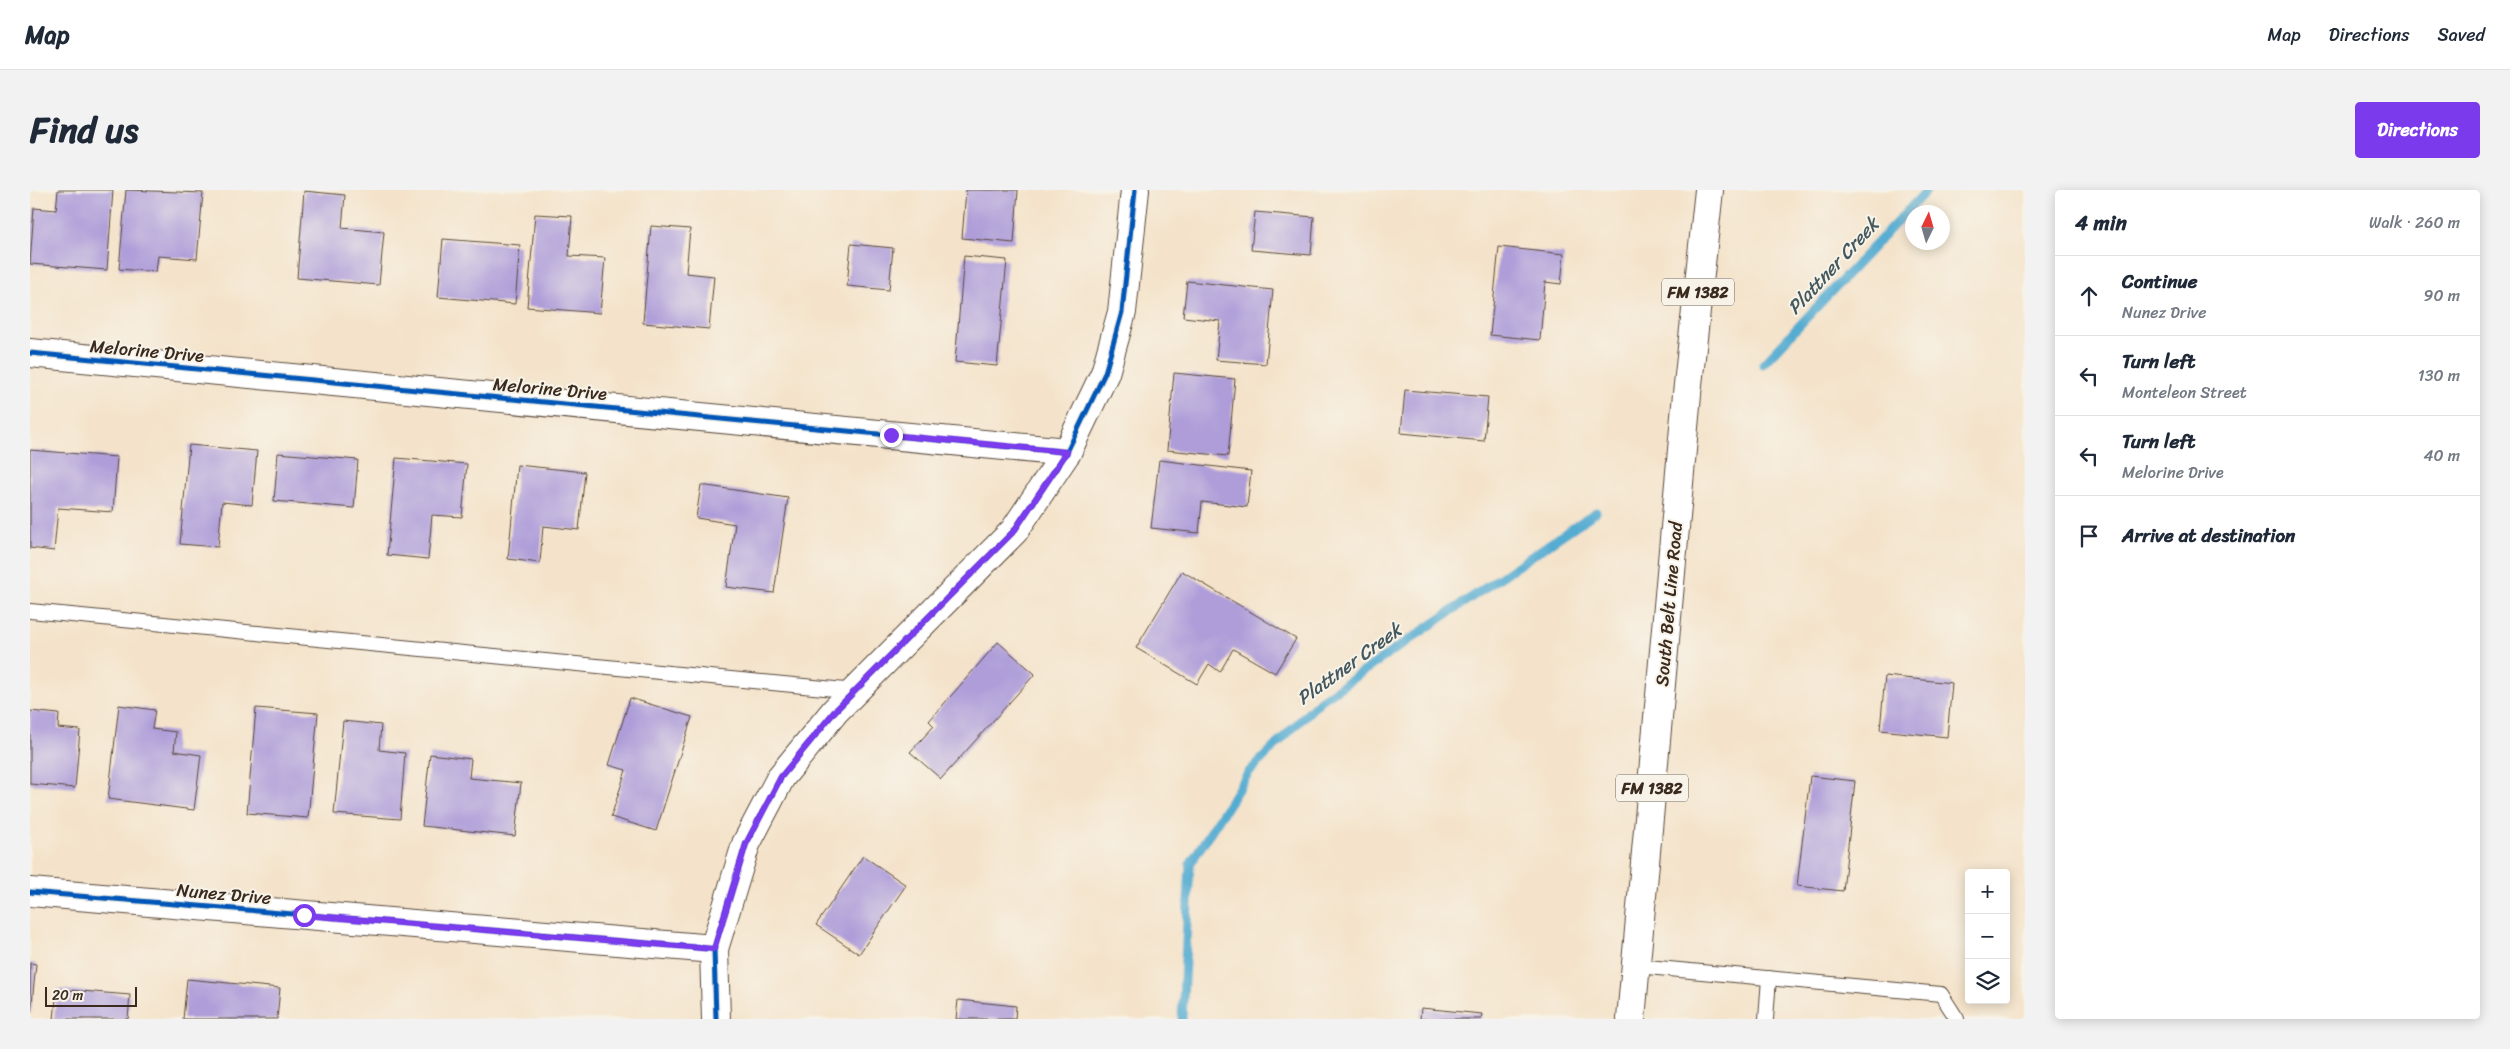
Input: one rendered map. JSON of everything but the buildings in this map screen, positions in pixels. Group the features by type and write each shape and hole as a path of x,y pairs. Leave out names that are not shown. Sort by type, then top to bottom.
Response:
{"street":[{"path":"716,1019 714,949 746,844 781,777 835,711 1014,531 1067,452 1104,373 1122,312 1135,190"},
{"name":"South Belt Line Road","path":"1631,1019 1674,556 1687,394 1709,190"},
{"name":"Melorine Drive","path":"30,353 1067,452"},
{"name":"Nunez Drive","path":"30,892 714,949"}],"lane":[{"path":"30,611 856,691"},
{"path":"1636,966 1941,994 1957,1019"},
{"path":"1766,1019 1769,978"}],"waterway":[{"name":"Plattner Creek","path":"1763,364 1927,190"},
{"name":"Plattner Creek","path":"1182,1019 1190,864 1249,772 1320,701 1596,512"}],"cycle path":[{"path":"716,1019 714,949 746,844 781,777 835,711 1014,531 1067,452 1105,373 1122,312 1135,190"},
{"path":"30,353 1067,452"},
{"path":"30,892 714,949"}],"route":[{"path":"304,915 714,949 746,844 781,777 835,711 1014,531 1067,452 891,435"}]}
